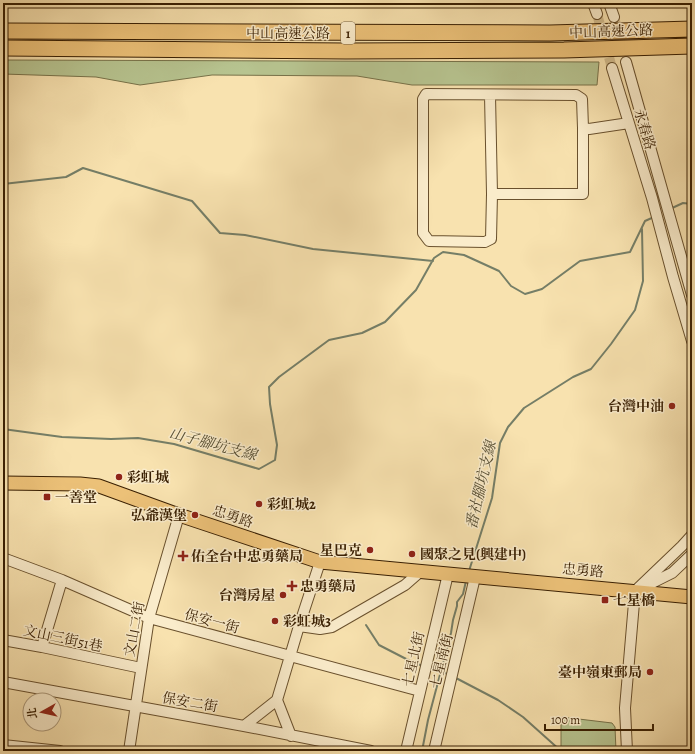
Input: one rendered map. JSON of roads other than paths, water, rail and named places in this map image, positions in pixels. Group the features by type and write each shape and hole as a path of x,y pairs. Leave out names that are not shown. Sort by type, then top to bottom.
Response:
{"highway":[{"path":"3,27 106,31"},
{"name":"中山高速公路","path":"3,31 550,33 692,29"},
{"name":"中山高速公路","path":"3,50 549,50 692,46"}],"main road":[{"name":"忠勇路","path":"3,483 80,484 99,486 179,515 320,562 451,574"},
{"path":"451,574 473,577"},
{"name":"忠勇路","path":"473,577 692,597"}],"street":[{"path":"594,3 597,14"},
{"path":"609,3 614,17"},
{"name":"永春路","path":"626,62 692,295"},
{"name":"永春路","path":"612,68 652,198 692,341"},
{"path":"490,95 492,194 491,239 485,242 429,241 423,233 423,99 426,94 576,95 582,99 583,128 583,194 492,194"},
{"path":"583,128 589,129 629,123"},
{"name":"文山二街","path":"129,751 148,618 179,515"},
{"path":"626,751 625,708 635,591 692,535"},
{"path":"635,591 672,573 692,554"},
{"name":"保安一街","path":"3,558 62,580 148,618 420,691"},
{"path":"291,736 277,700 289,656 320,562"},
{"path":"299,626 320,629 332,627 405,585 421,571"},
{"name":"七星北街","path":"406,751 420,691 451,574"},
{"name":"七星南街","path":"434,751 473,577"},
{"path":"42,647 62,580"},
{"name":"文山三街51巷","path":"3,640 140,668"},
{"name":"保安二街","path":"3,682 371,751"},
{"path":"244,726 277,700"},
{"path":"3,745 60,751"}],"waterway":[{"path":"3,184 66,177 83,168 192,201 220,233 245,235 313,249 433,261"},
{"name":"山子腳坑支線","path":"670,209 683,203 692,204"},
{"name":"山子腳坑支線","path":"3,429 62,437 111,439 138,438 174,444 259,469 275,460 277,445 270,404 269,387 279,377 329,340 362,333 385,322 416,290 434,258 443,252 464,255 499,271 511,286 525,294 542,289 580,261 630,252 645,221 654,217"},
{"name":"番社腳坑支線","path":"469,571 492,498 500,443 508,427 524,408 573,377 591,369 635,310 643,281 642,229"},
{"name":"番社腳坑支線","path":"422,751 428,720 451,633 457,602 463,594 466,581"},
{"path":"366,625 379,645 414,663 424,666"},
{"name":"番社腳坑支線","path":"430,668 448,674"},
{"path":"454,677 498,700 523,717 561,751"}],"tunnel":[{"path":"597,14 612,68"},
{"path":"614,17 626,62"}],"place":[{"name":"台灣中油","path":"672,406"},
{"name":"彩虹城","path":"119,477"},
{"name":"一善堂","path":"47,497"},
{"name":"彩虹城2","path":"259,504"},
{"name":"弘爺漢堡","path":"195,515"},
{"name":"星巴克","path":"370,550"},
{"name":"國聚之見(興建中)","path":"412,554"},
{"name":"佑全台中忠勇藥局","path":"183,556"},
{"name":"忠勇藥局","path":"292,586"},
{"name":"台灣房屋","path":"283,595"},
{"name":"七星橋","path":"605,600"},
{"name":"彩虹城3","path":"275,621"},
{"name":"臺中嶺東郵局","path":"650,672"}]}
